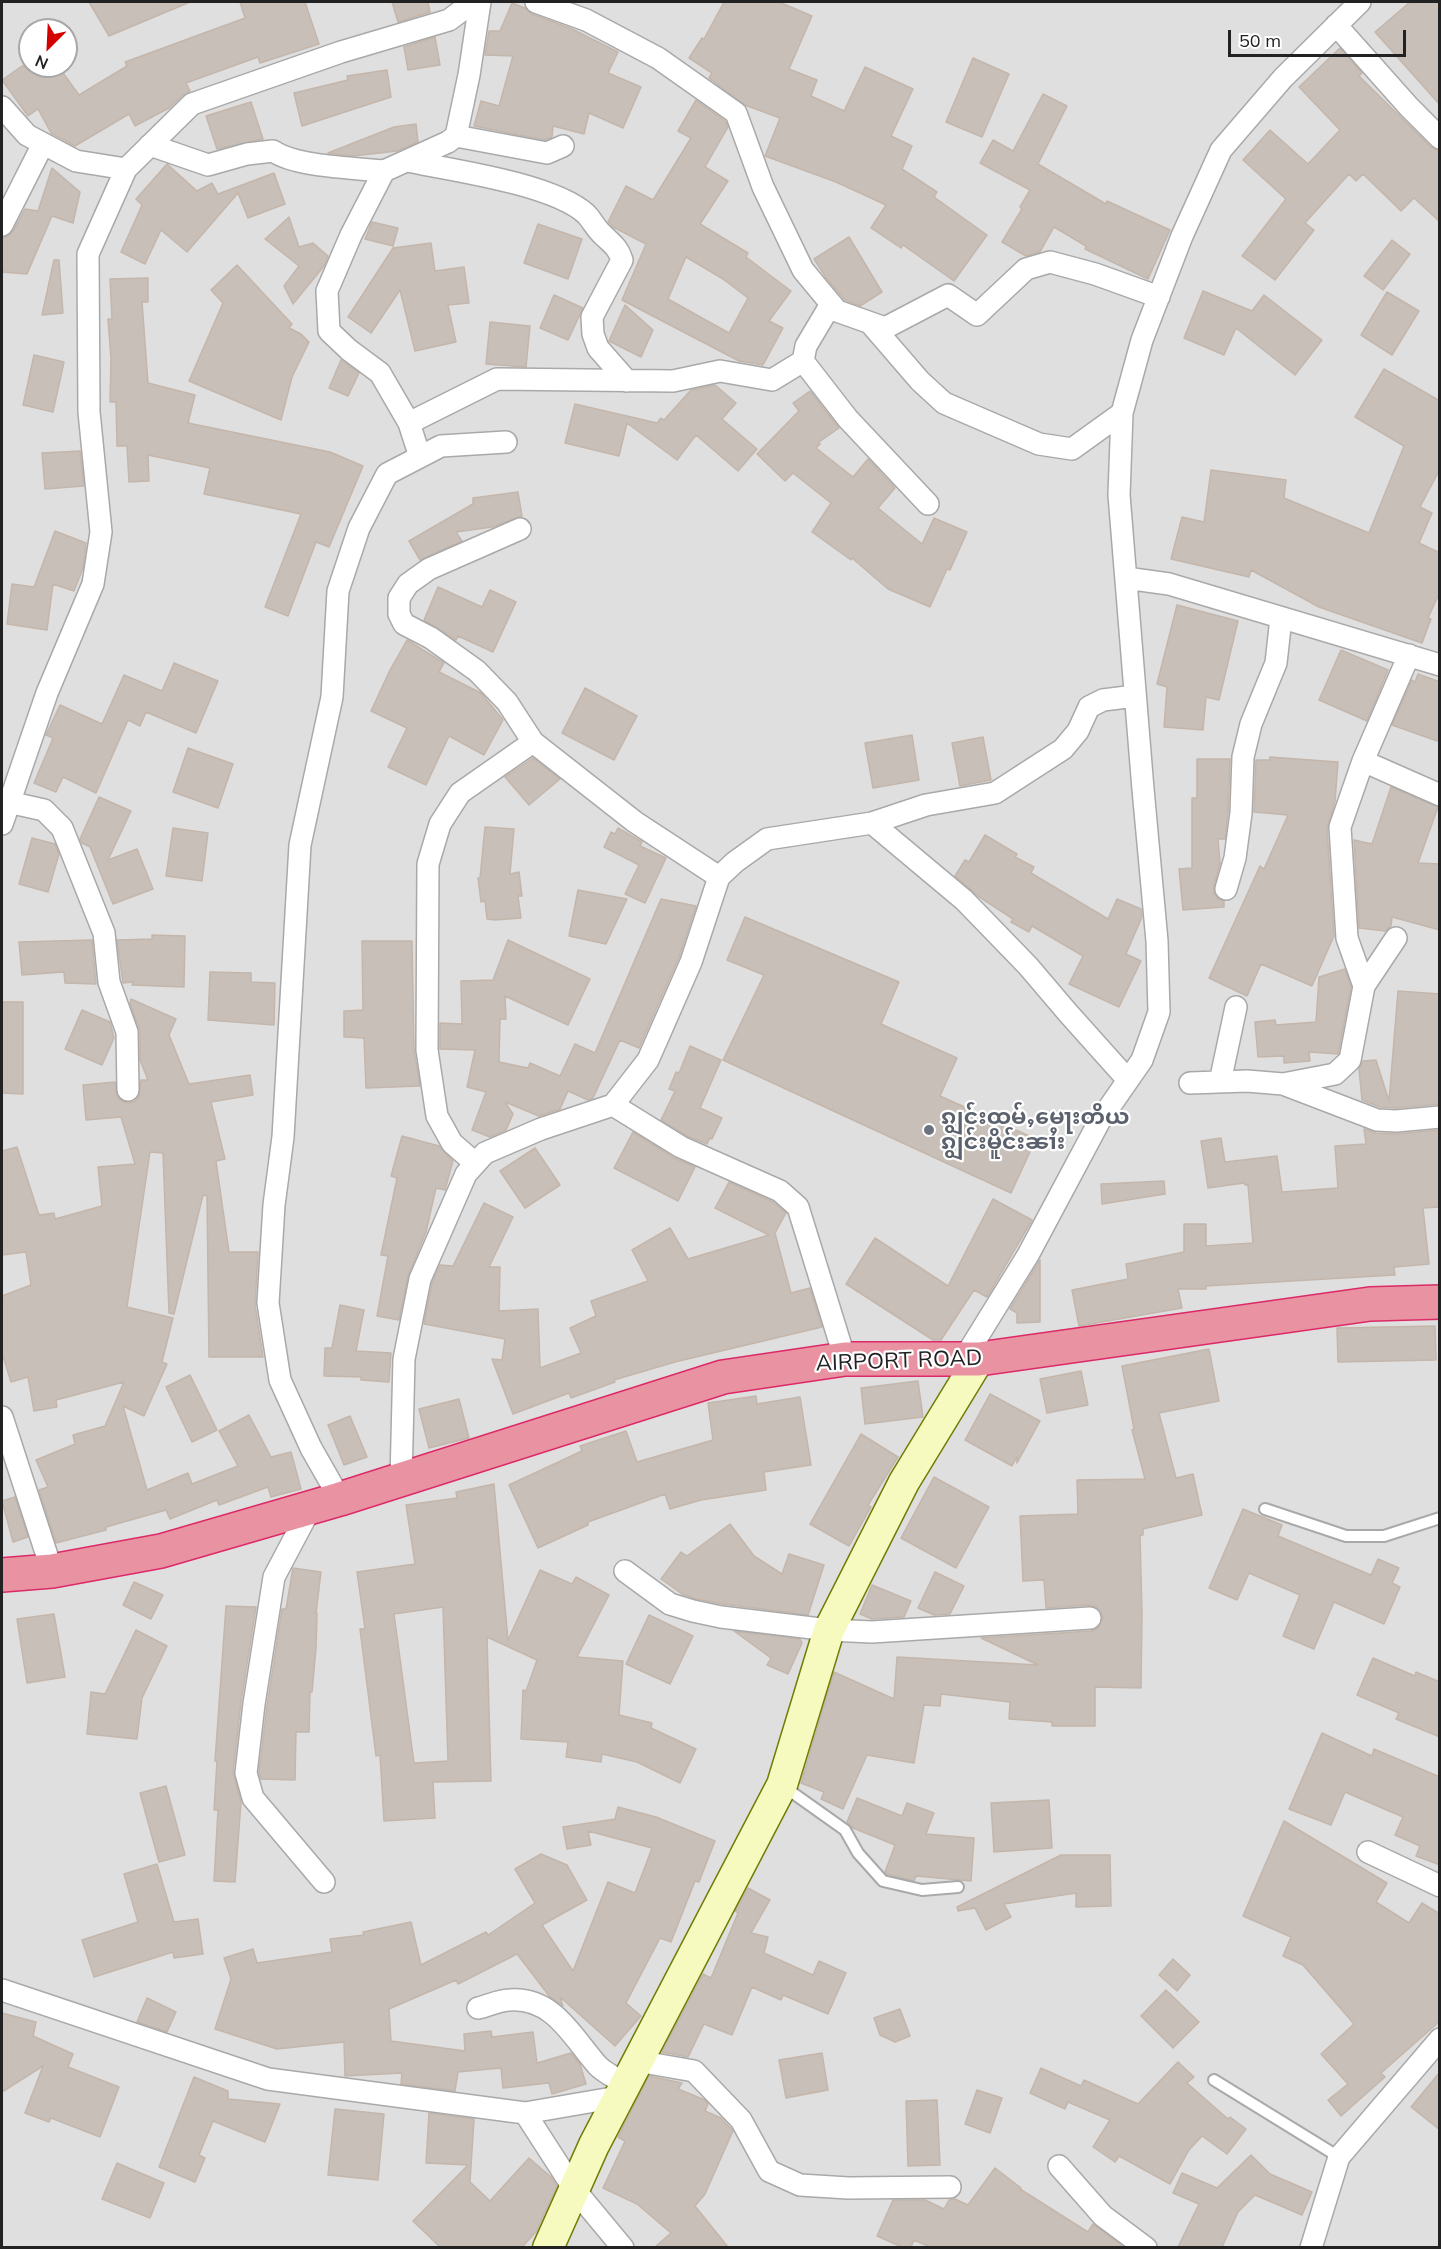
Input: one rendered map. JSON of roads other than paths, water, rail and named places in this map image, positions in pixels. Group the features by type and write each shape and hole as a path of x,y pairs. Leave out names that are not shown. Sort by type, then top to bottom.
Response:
{"highway":[{"name":"AIRPORT ROAD","path":"2,1575 52,1571 161,1551 325,1503 723,1377 845,1359 972,1358 1370,1305 1440,1302"}],"street":[{"path":"2,824 47,693 93,584 101,532 89,412 88,254 126,169 192,104 341,51 449,20 473,2"},
{"path":"456,136 470,75 480,2"},
{"path":"536,2 586,20 658,58 736,113 763,187 803,270 837,310 885,328 948,295 977,315 1026,269 1050,262 1095,274 1159,297"},
{"path":"548,2247 627,2081 782,1785 829,1630 904,1482 1099,1122 1142,1060 1159,1012 1157,941 1119,495 1122,413 1142,340 1182,236 1221,150 1283,78 1360,2"},
{"path":"1336,25 1409,107 1440,138"},
{"path":"2,107 27,135 76,161 126,169"},
{"path":"150,145 208,165 247,154 273,150 283,157 304,162 384,171 456,136 547,153 563,146"},
{"path":"2,225 44,144"},
{"path":"407,161 505,181 565,200 586,214 602,234 619,249 622,260 592,317 593,334 598,348 627,381"},
{"path":"384,171 351,235 327,291 329,331 349,350 380,373 409,423 420,457"},
{"path":"409,423 497,379 673,381 720,371 772,380 803,360 806,346 831,304"},
{"path":"870,323 920,381 944,403 1039,444 1072,449 1122,413"},
{"path":"803,360 848,419 928,504"},
{"path":"324,1882 253,1798 246,1773 254,1704 274,1577 325,1503 311,1448 280,1380 268,1303 274,1205 283,1137 300,845 332,697 338,591 359,528 387,474 441,446 506,442"},
{"path":"520,529 429,569 408,584 399,598 399,614 404,624 430,638 477,671 507,702 532,741 635,822 719,877"},
{"path":"1126,579 1169,584 1440,664"},
{"path":"1226,889 1237,847 1243,757 1251,724 1276,663 1281,618"},
{"path":"1364,986 1347,938 1340,827 1363,761 1409,655"},
{"path":"401,1479 404,1359 420,1279 466,1174 485,1153 541,1130 613,1106 648,1060 691,962 719,877 767,838 872,823 926,805 995,793 1063,749 1078,731 1089,707 1102,700 1135,696"},
{"path":"475,1163 452,1143 437,1116 427,1050 428,864 440,824 460,793 532,741"},
{"path":"1363,761 1440,795"},
{"path":"8,802 44,810 62,828 104,933 109,982 127,1032 128,1090"},
{"path":"872,823 964,900 1028,966 1128,1080"},
{"path":"1190,1083 1247,1081 1282,1084 1335,1074 1350,1060 1364,986 1396,938"},
{"path":"1220,1082 1236,1007"},
{"path":"1282,1084 1377,1120 1396,1121 1440,1117"},
{"path":"613,1106 681,1147 780,1191 798,1207 845,1359"},
{"path":"2,1418 52,1571"},
{"path":"625,1571 670,1604 693,1611 720,1617 829,1630 872,1632 1090,1618"},
{"path":"1368,1852 1440,1886"},
{"path":"2,1990 268,2079 525,2114 627,2081 694,2072 741,2120 769,2171 800,2185 848,2188 950,2187"},
{"path":"478,2008 510,2000 536,2003 549,2010 569,2029 600,2068 627,2081"},
{"path":"1311,2247 1339,2157 1440,2039"},
{"path":"525,2114 574,2189 623,2247"},
{"path":"1059,2166 1103,2216 1146,2247"}],"lane":[{"path":"1265,1509 1346,1536 1384,1536 1440,1518"},
{"path":"782,1785 845,1830 858,1853 883,1881 922,1890 958,1887"},
{"path":"1214,2080 1339,2157"}],"place":[{"name":"ၵျွင်းထမ်ႇမေႃးတိယ ၵျွင်းမိူင်းၼၢႆး","path":"929,1130"}]}
